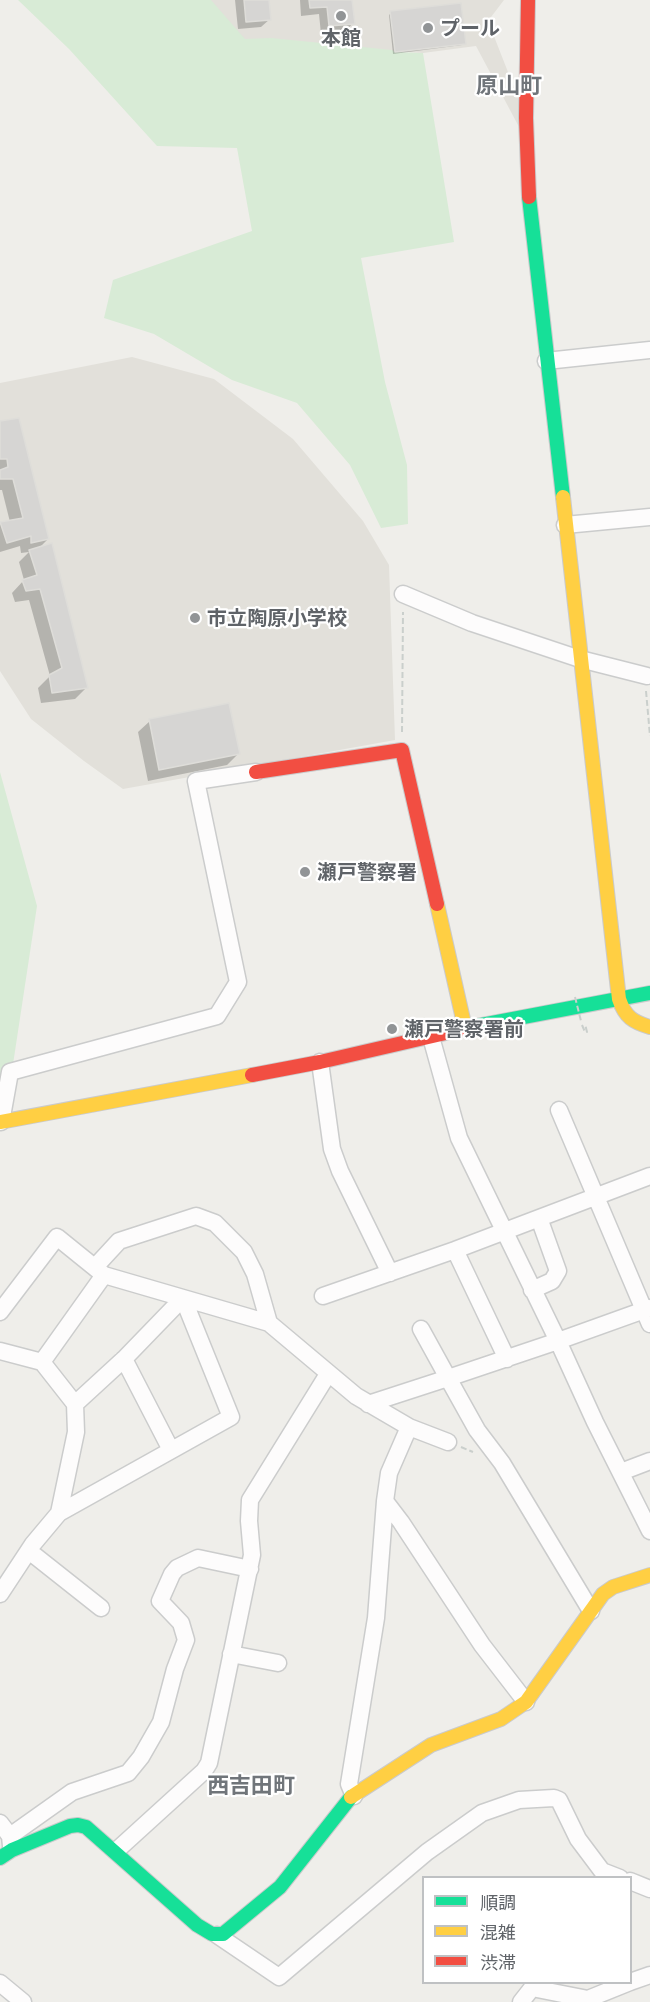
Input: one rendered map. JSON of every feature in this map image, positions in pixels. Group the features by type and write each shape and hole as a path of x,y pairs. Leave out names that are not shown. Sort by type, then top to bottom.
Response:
{"street":[{"path":"528,0 526,118 528,184 619,999 623,1014 627,1018 632,1022 650,1027"},
{"path":"546,361 650,350"},
{"path":"565,525 650,517"},
{"path":"403,594 472,623 580,658 647,676"},
{"path":"465,1028 402,750 196,781 237,982 217,1016 10,1072 0,1122 320,1062 465,1028 650,993"},
{"path":"431,1037 459,1138 650,1532"},
{"path":"320,1062 332,1149 340,1171 390,1273"},
{"path":"368,1404 558,1341 648,1314 559,1110"},
{"path":"323,1296 455,1250 650,1176"},
{"path":"42,1362 119,1241 196,1216 215,1223 244,1252 255,1274 269,1323"},
{"path":"532,1290 552,1281 558,1271 539,1218"},
{"path":"3,1305 57,1237 99,1271 269,1323 328,1374 368,1404 409,1427 448,1442"},
{"path":"455,1250 507,1359"},
{"path":"75,1404 124,1359 183,1298"},
{"path":"0,1594 29,1551 59,1513 231,1417 183,1298"},
{"path":"421,1329 477,1430 502,1463 591,1611"},
{"path":"0,1351 42,1362 75,1404 76,1432 59,1513"},
{"path":"124,1359 171,1450"},
{"path":"116,1851 204,1771 209,1763 250,1569 252,1556 250,1500 328,1374"},
{"path":"354,1796 349,1784 376,1618 388,1473 409,1427"},
{"path":"621,1472 650,1461"},
{"path":"384,1501 401,1522 482,1645 526,1702"},
{"path":"29,1551 101,1608"},
{"path":"5,1842 72,1792 128,1773 141,1757 161,1722 175,1669 186,1640 181,1623 160,1602 177,1568 198,1558 250,1569"},
{"path":"217,1935 223,1934 280,1887 343,1806 354,1796 431,1745 501,1719 526,1702 603,1594 613,1587 650,1575"},
{"path":"231,1654 278,1663"},
{"path":"5,1842 70,1826 86,1827 116,1851 197,1925 217,1935 279,1977 427,1852 482,1813 519,1800 554,1798 559,1800 578,1839 602,1871 615,1876"},
{"path":"632,1882 650,1889"},
{"path":"632,1981 650,1975"},
{"path":"0,1983 23,2002"},
{"path":"521,2002 532,1988 588,1999 625,1984"}],"path":[{"path":"402,750 403,594"},
{"path":"647,676 650,736"},
{"path":"575,997 583,1021"}],"shaded area":[{"path":"210,0 504,0 488,21 526,118 527,142 476,46 423,53 242,42"},
{"name":"市立陶原小学校","path":"132,357 214,379 293,439 363,521 389,565 395,740 123,789 31,719 0,671 0,383"}],"green space":[{"path":"18,0 211,0 245,39 271,38 423,53 454,242 361,258 385,382 407,465 408,524 381,528 350,465 297,403 232,380 154,334 104,318 113,280 252,231 237,148 157,146 69,49"},
{"path":"0,772 37,906 10,1084 0,1084"}],"building":[{"path":"244,0 269,0 271,20 246,22"},
{"name":"本館","path":"309,0 352,0 355,24 329,26 327,7 310,8"},
{"name":"プール","path":"461,3 466,44 395,52 390,11"},
{"path":"19,418 49,539 31,543 31,536 7,543 0,522 23,518 13,479 0,479 0,470 8,467 7,459 0,459 0,421"},
{"path":"52,543 88,688 52,693 49,675 62,668 40,589 26,591 22,580 37,575 29,550"},
{"path":"229,703 240,754 159,770 149,719"}],"traffic: fast":[{"path":"529,197 563,497"},
{"path":"476,1026 650,993"},
{"path":"0,1858 12,1850 70,1826 86,1827 197,1925 212,1934 223,1934 280,1887 351,1797"}],"traffic: slow":[{"path":"563,497 619,999 630,1018 650,1027"},
{"path":"437,904 465,1028"},
{"path":"0,1122 252,1075"},
{"path":"351,1797 431,1745 501,1719 526,1702 603,1594 613,1587 650,1575"}],"traffic: jam":[{"path":"528,0 526,118 529,197"},
{"path":"256,772 402,750 437,904"},
{"path":"252,1075 320,1062 476,1026"}],"place":[{"name":"本館","path":"341,16"},
{"name":"プール","path":"428,28"},
{"name":"市立陶原小学校","path":"195,618"},
{"name":"瀬戸警察署","path":"305,872"},
{"name":"瀬戸警察署前","path":"392,1029"}],"district":[{"name":"原山町","path":"509,86"},
{"name":"西吉田町","path":"251,1786"}]}
